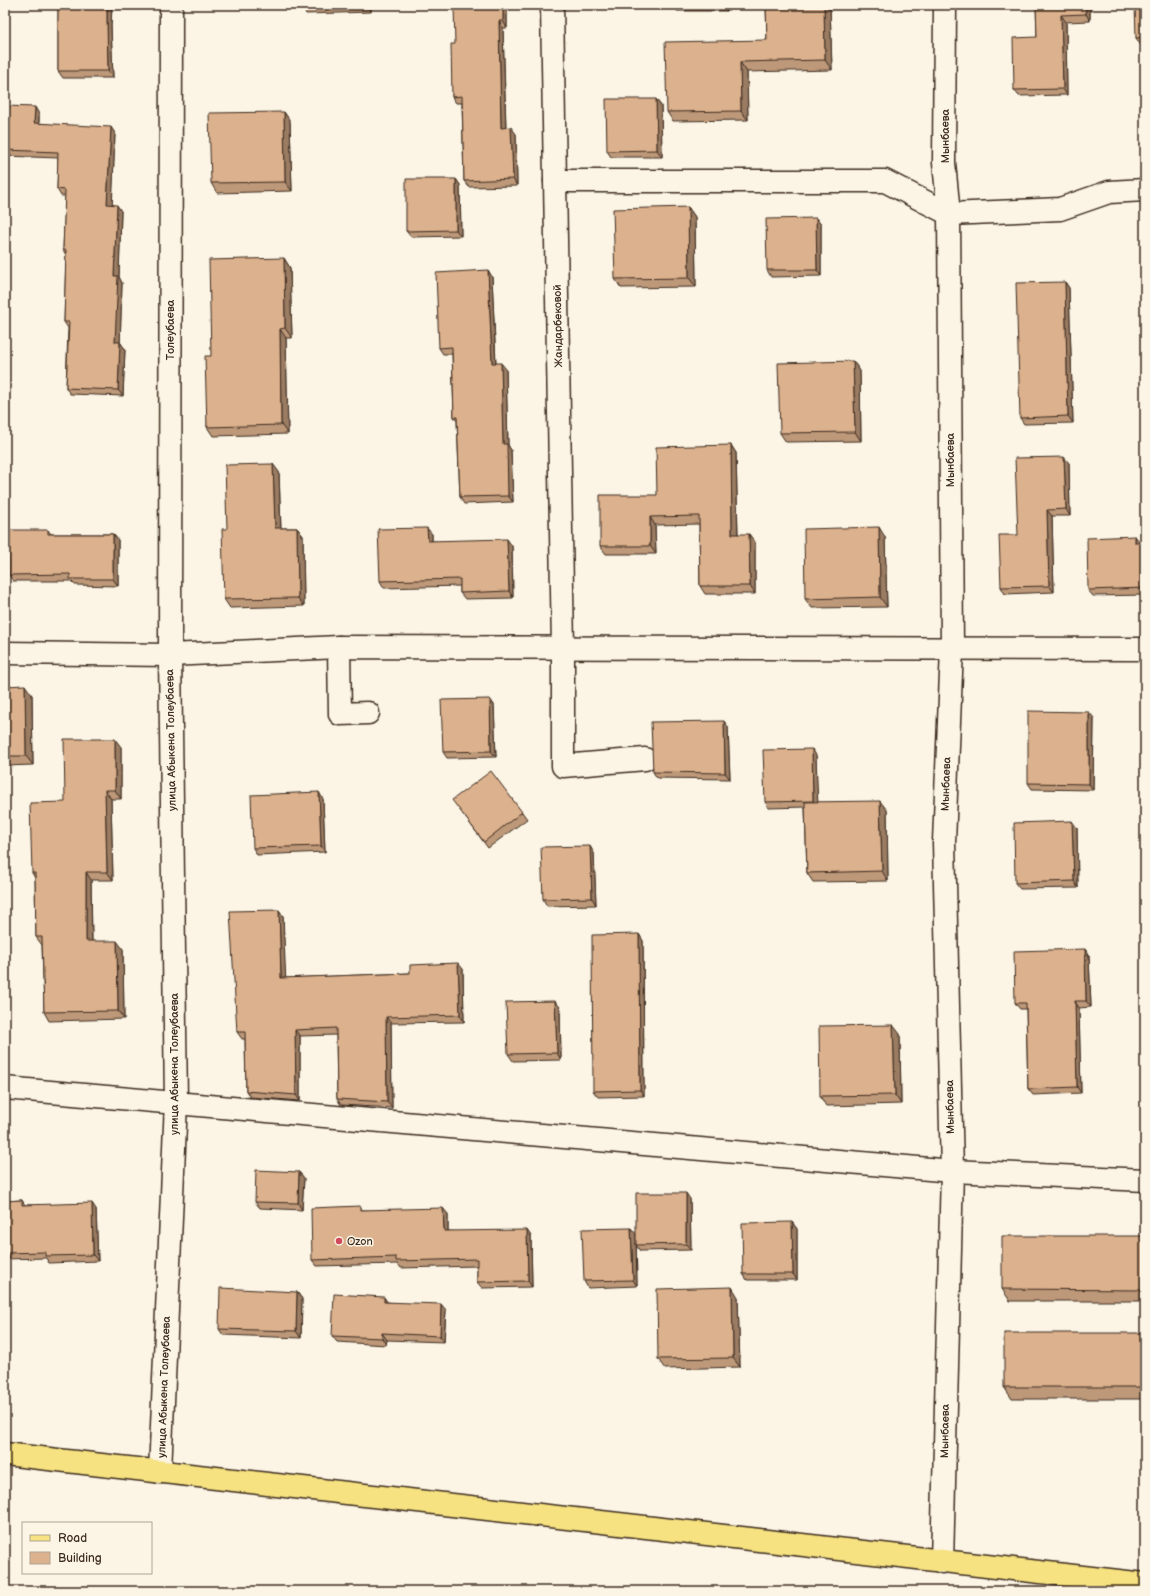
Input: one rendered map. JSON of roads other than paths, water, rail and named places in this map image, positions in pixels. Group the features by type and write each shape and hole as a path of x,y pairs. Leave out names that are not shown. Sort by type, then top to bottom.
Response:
{"main road":[{"path":"5,1454 1145,1584"}],"street":[{"name":"Толеубаева","path":"170,655 171,5"},
{"name":"Жандарбековой","path":"552,5 563,648 563,766 645,759"},
{"name":"Мынбаева","path":"942,1562 952,1171 944,842 952,649 949,214 944,164 945,5"},
{"path":"555,181 885,180 949,214 1060,209 1108,192 1145,190"},
{"path":"339,647 340,714 368,713"},
{"path":"5,653 170,655 339,647 1145,649"},
{"name":"улица Абыкена Толеубаева","path":"160,1472 176,1102 170,655"},
{"path":"5,1088 952,1171 1145,1180"}],"place":[{"name":"Ozon","path":"339,1241"}]}
